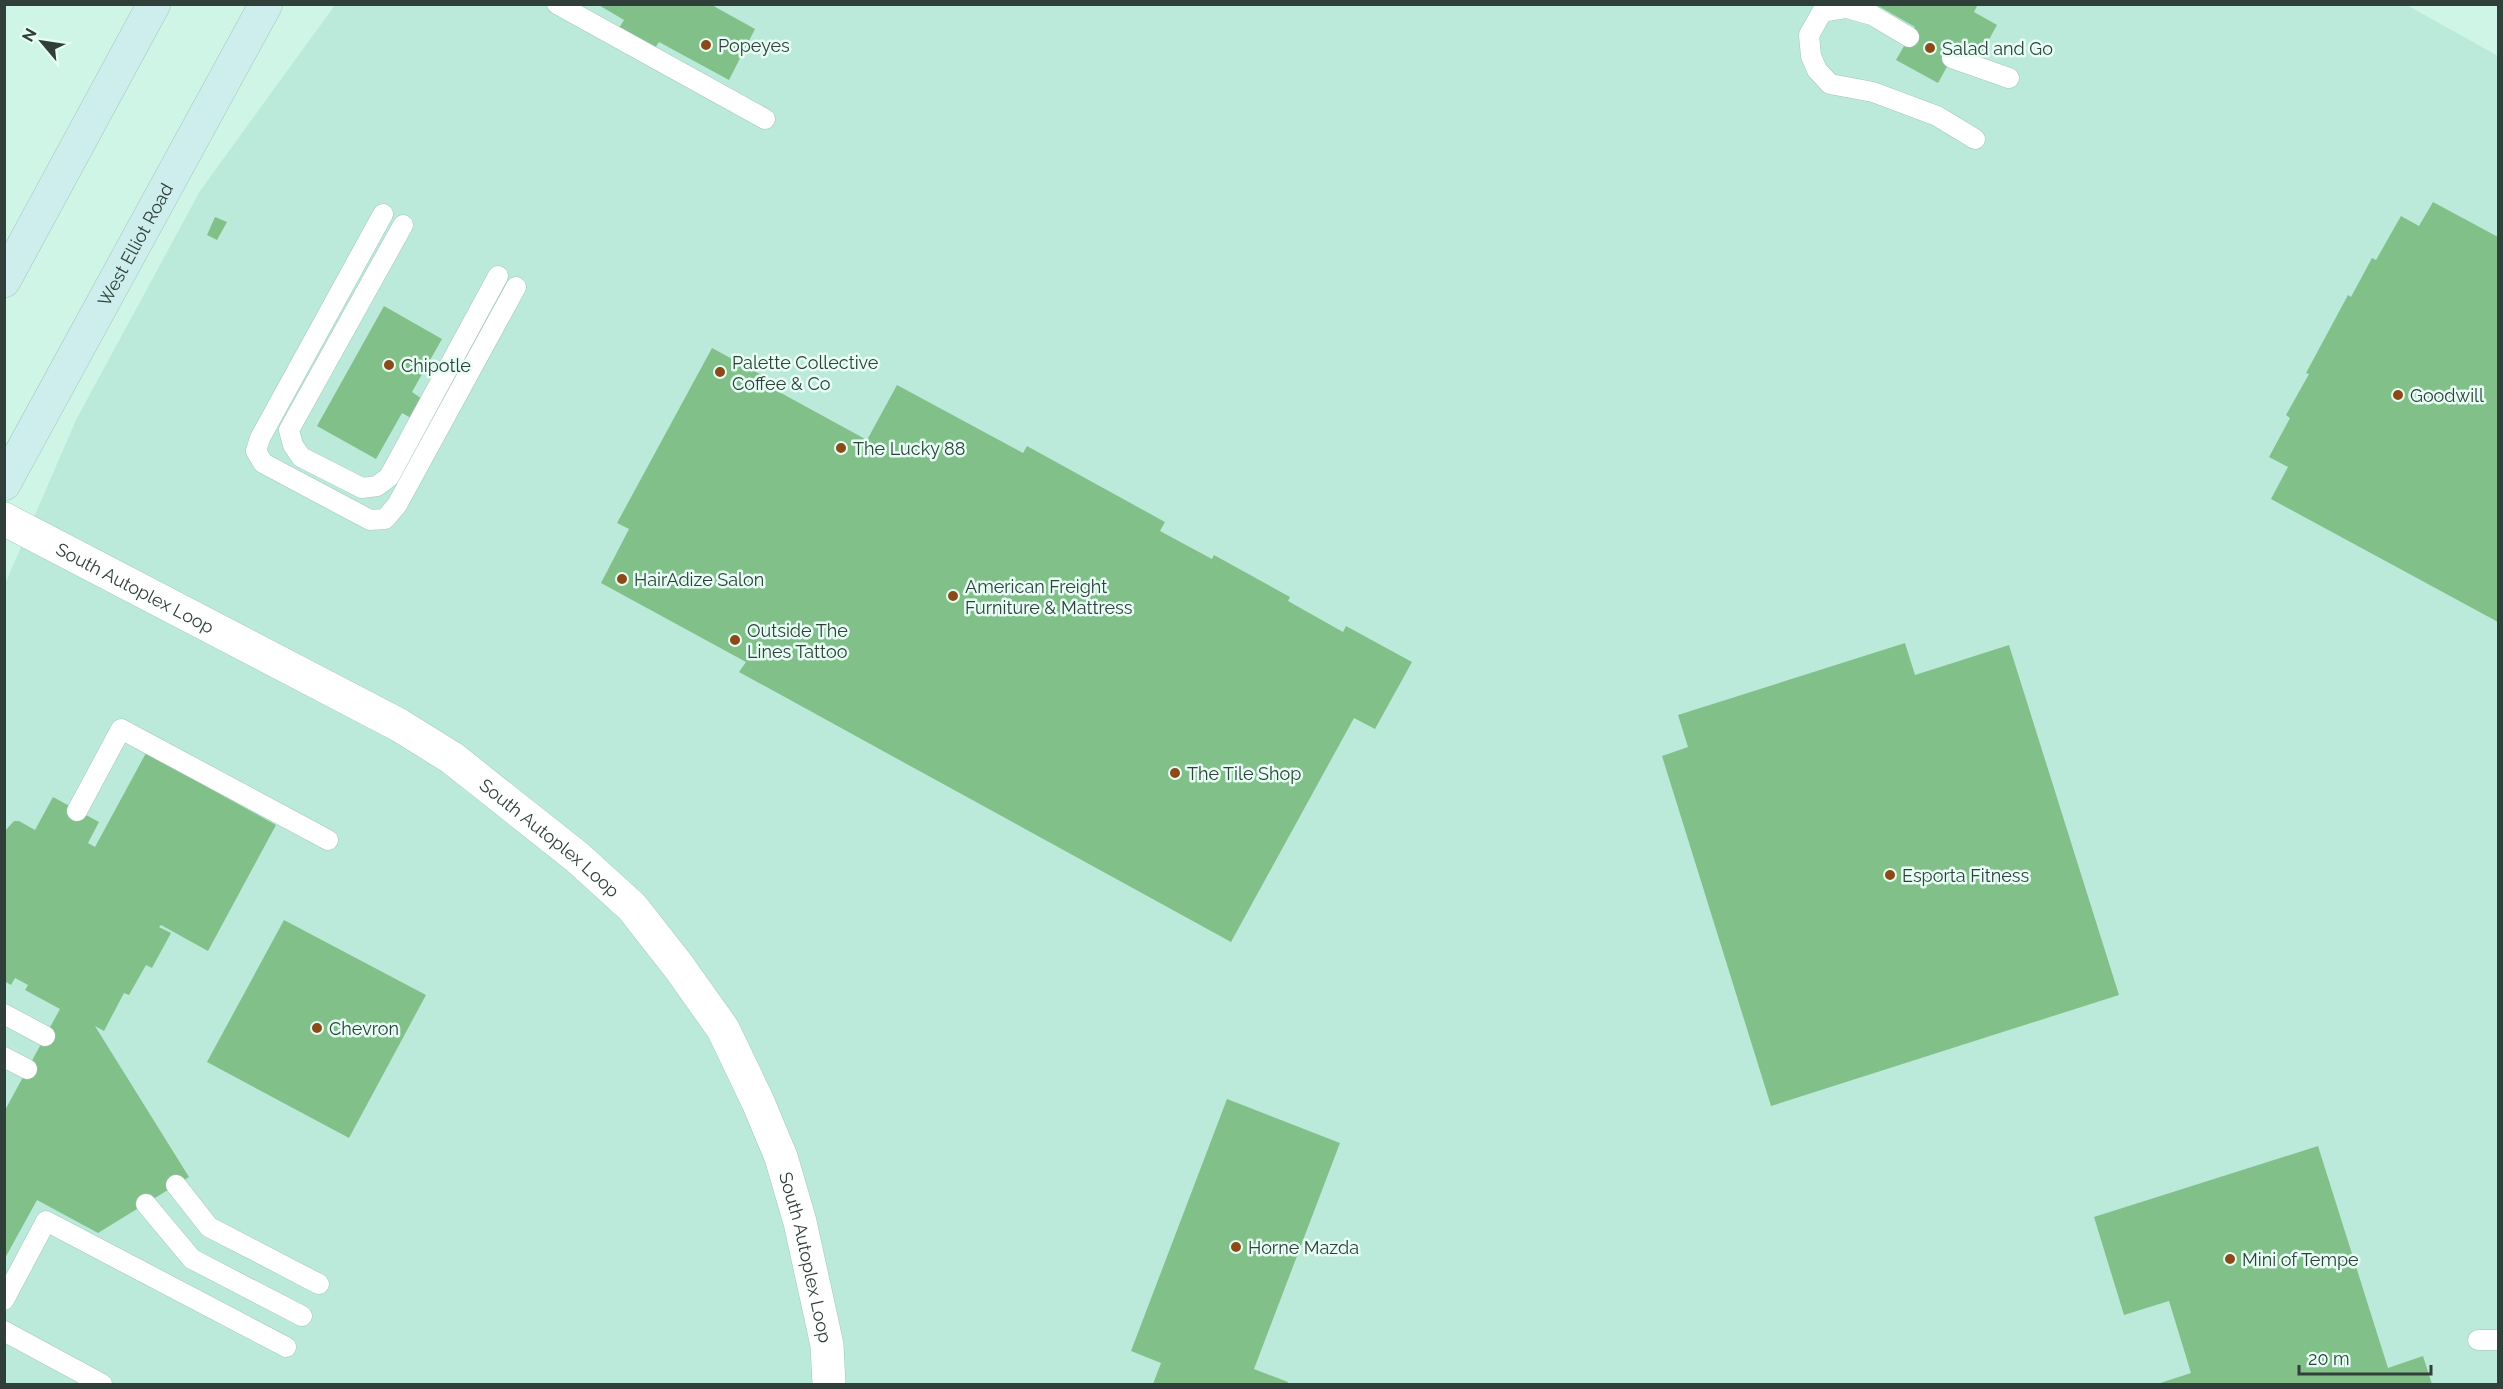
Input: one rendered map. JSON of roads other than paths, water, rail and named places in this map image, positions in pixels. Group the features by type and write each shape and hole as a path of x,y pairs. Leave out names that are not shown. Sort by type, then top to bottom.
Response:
{"main road":[{"path":"4,281 154,4"},
{"name":"West Elliot Road","path":"4,484 266,4"}],"street":[{"name":"South Autoplex Loop","path":"4,519 399,725 452,758 577,857 632,907 679,967 723,1029 763,1113 781,1157 800,1222 827,1345 829,1384"}],"lane":[{"path":"557,4 765,119"},
{"path":"1909,37 1872,15 1847,8 1822,12 1809,35 1811,56 1816,70 1830,84 1884,96 1937,116 1975,139"},
{"path":"1952,58 2009,78"},
{"path":"383,214 260,438 256,451 263,463 370,520 385,519 398,505 516,287"},
{"path":"403,225 289,430 293,445 301,457 362,488 377,486 389,477 498,276"},
{"path":"77,811 121,729 328,840"},
{"path":"4,1014 45,1036"},
{"path":"4,1057 27,1069"},
{"path":"176,1185 209,1227 319,1284"},
{"path":"146,1204 192,1259 302,1316"},
{"path":"4,1300 46,1221 286,1347"},
{"path":"4,1331 102,1384"},
{"path":"2478,1340 2499,1341"}],"place":[{"name":"Popeyes","path":"706,45"},
{"name":"Salad and Go","path":"1930,48"},
{"name":"Chipotle","path":"389,365"},
{"name":"Palette Collective Coffee & Co","path":"720,372"},
{"name":"Goodwill","path":"2398,395"},
{"name":"The Lucky 88","path":"841,448"},
{"name":"HairAdize Salon","path":"622,579"},
{"name":"American Freight Furniture & Mattress","path":"953,596"},
{"name":"Outside The Lines Tattoo","path":"735,640"},
{"name":"The Tile Shop","path":"1175,773"},
{"name":"Esporta Fitness","path":"1890,875"},
{"name":"Chevron","path":"317,1028"},
{"name":"Horne Mazda","path":"1236,1247"},
{"name":"Mini of Tempe","path":"2230,1259"}]}
